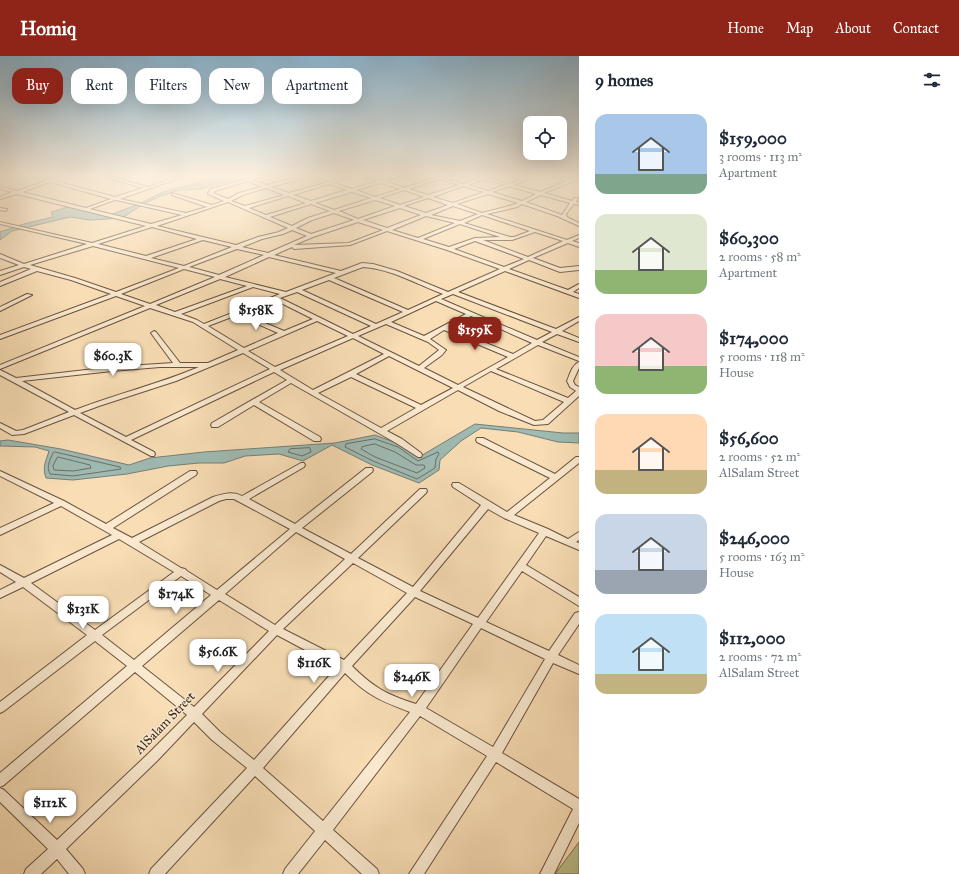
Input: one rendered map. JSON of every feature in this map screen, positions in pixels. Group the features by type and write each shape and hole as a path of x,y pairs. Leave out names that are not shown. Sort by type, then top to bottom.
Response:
{"street":[{"path":"111,214 341,273"},
{"path":"0,273 186,214"},
{"path":"258,214 311,236"},
{"path":"264,217 273,214"},
{"path":"0,337 185,268 260,238 280,233 290,227 324,214"},
{"path":"342,214 419,238 579,296"},
{"path":"0,367 220,277 311,236 376,214"},
{"path":"423,214 460,222 512,239"},
{"path":"419,238 482,214"},
{"path":"483,214 579,245"},
{"path":"555,214 579,225"},
{"path":"564,214 570,224 579,230"},
{"path":"284,249 300,246 346,245 426,215"},
{"path":"0,223 92,244 286,294"},
{"path":"449,249 475,239 512,239 534,231"},
{"path":"126,440 274,370 409,312 579,236"},
{"path":"147,258 204,238"},
{"path":"475,239 527,258 543,262 560,270 579,268"},
{"path":"0,256 23,265 73,279 195,321 313,393 399,441 418,455"},
{"path":"560,270 579,262"},
{"path":"203,326 359,266 370,266 415,280 430,288 451,293 579,340"},
{"path":"0,284 36,269"},
{"path":"330,278 409,312"},
{"path":"176,314 253,285"},
{"path":"569,292 579,286"},
{"path":"298,290 376,326"},
{"path":"0,309 29,294"},
{"path":"275,298 388,355 508,412 538,423 544,422 579,391 572,386 570,381 579,364"},
{"path":"436,299 579,359"},
{"path":"237,312 282,333"},
{"path":"424,339 470,314"},
{"path":"0,425 15,433 21,433 73,412 169,382 317,319"},
{"path":"381,431 579,319"},
{"path":"386,322 441,348 442,352 418,369"},
{"path":"444,328 512,356"},
{"path":"154,333 177,364"},
{"path":"313,393 388,355"},
{"path":"16,380 128,366 177,364 211,365"},
{"path":"491,369 568,401"},
{"path":"0,372 151,454"},
{"path":"351,374 421,408"},
{"path":"215,425 291,380"},
{"path":"255,402 317,439"},
{"path":"480,440 556,478"},
{"path":"507,516 579,459"},
{"path":"243,498 301,464"},
{"path":"0,781 296,528 369,470"},
{"path":"106,528 193,473"},
{"path":"3,477 61,503 132,542 182,571 276,630 345,666 374,692 387,699 418,710 466,736 579,806"},
{"path":"456,485 486,505 507,516 545,531 579,547"},
{"name":"AlSalam Street","path":"31,874 153,757 276,630 422,491"},
{"path":"132,542 216,500 231,495 243,498 351,559 414,592 579,670"},
{"path":"0,532 61,503"},
{"path":"156,874 255,768 345,666 414,592 486,505"},
{"path":"290,874 418,710 478,623 521,566 545,531"},
{"path":"0,594 119,535"},
{"path":"570,542 579,535"},
{"path":"521,566 579,602"},
{"path":"0,568 24,582 135,666 194,714 227,746 255,768 372,874"},
{"path":"0,708 182,571"},
{"path":"416,874 495,754 552,657 579,616"},
{"path":"0,794 57,849 78,874"},
{"path":"547,874 579,810"}],"green space":[{"path":"579,842 579,874 555,874"}],"water":[{"path":"52,214 128,214 122,218 90,220 70,217 12,231 0,240 0,232 53,217"},
{"path":"475,424 563,433 579,433 579,443 558,442 518,432 481,428 461,441 440,460 439,470 419,483 372,465 332,445 303,461 279,454 245,456 224,463 199,463 168,466 127,474 73,480 46,478 44,467 49,451 35,447 0,446 0,441 8,440 61,449 129,465 150,458 204,452 335,443 375,435 399,444 419,457"}]}
